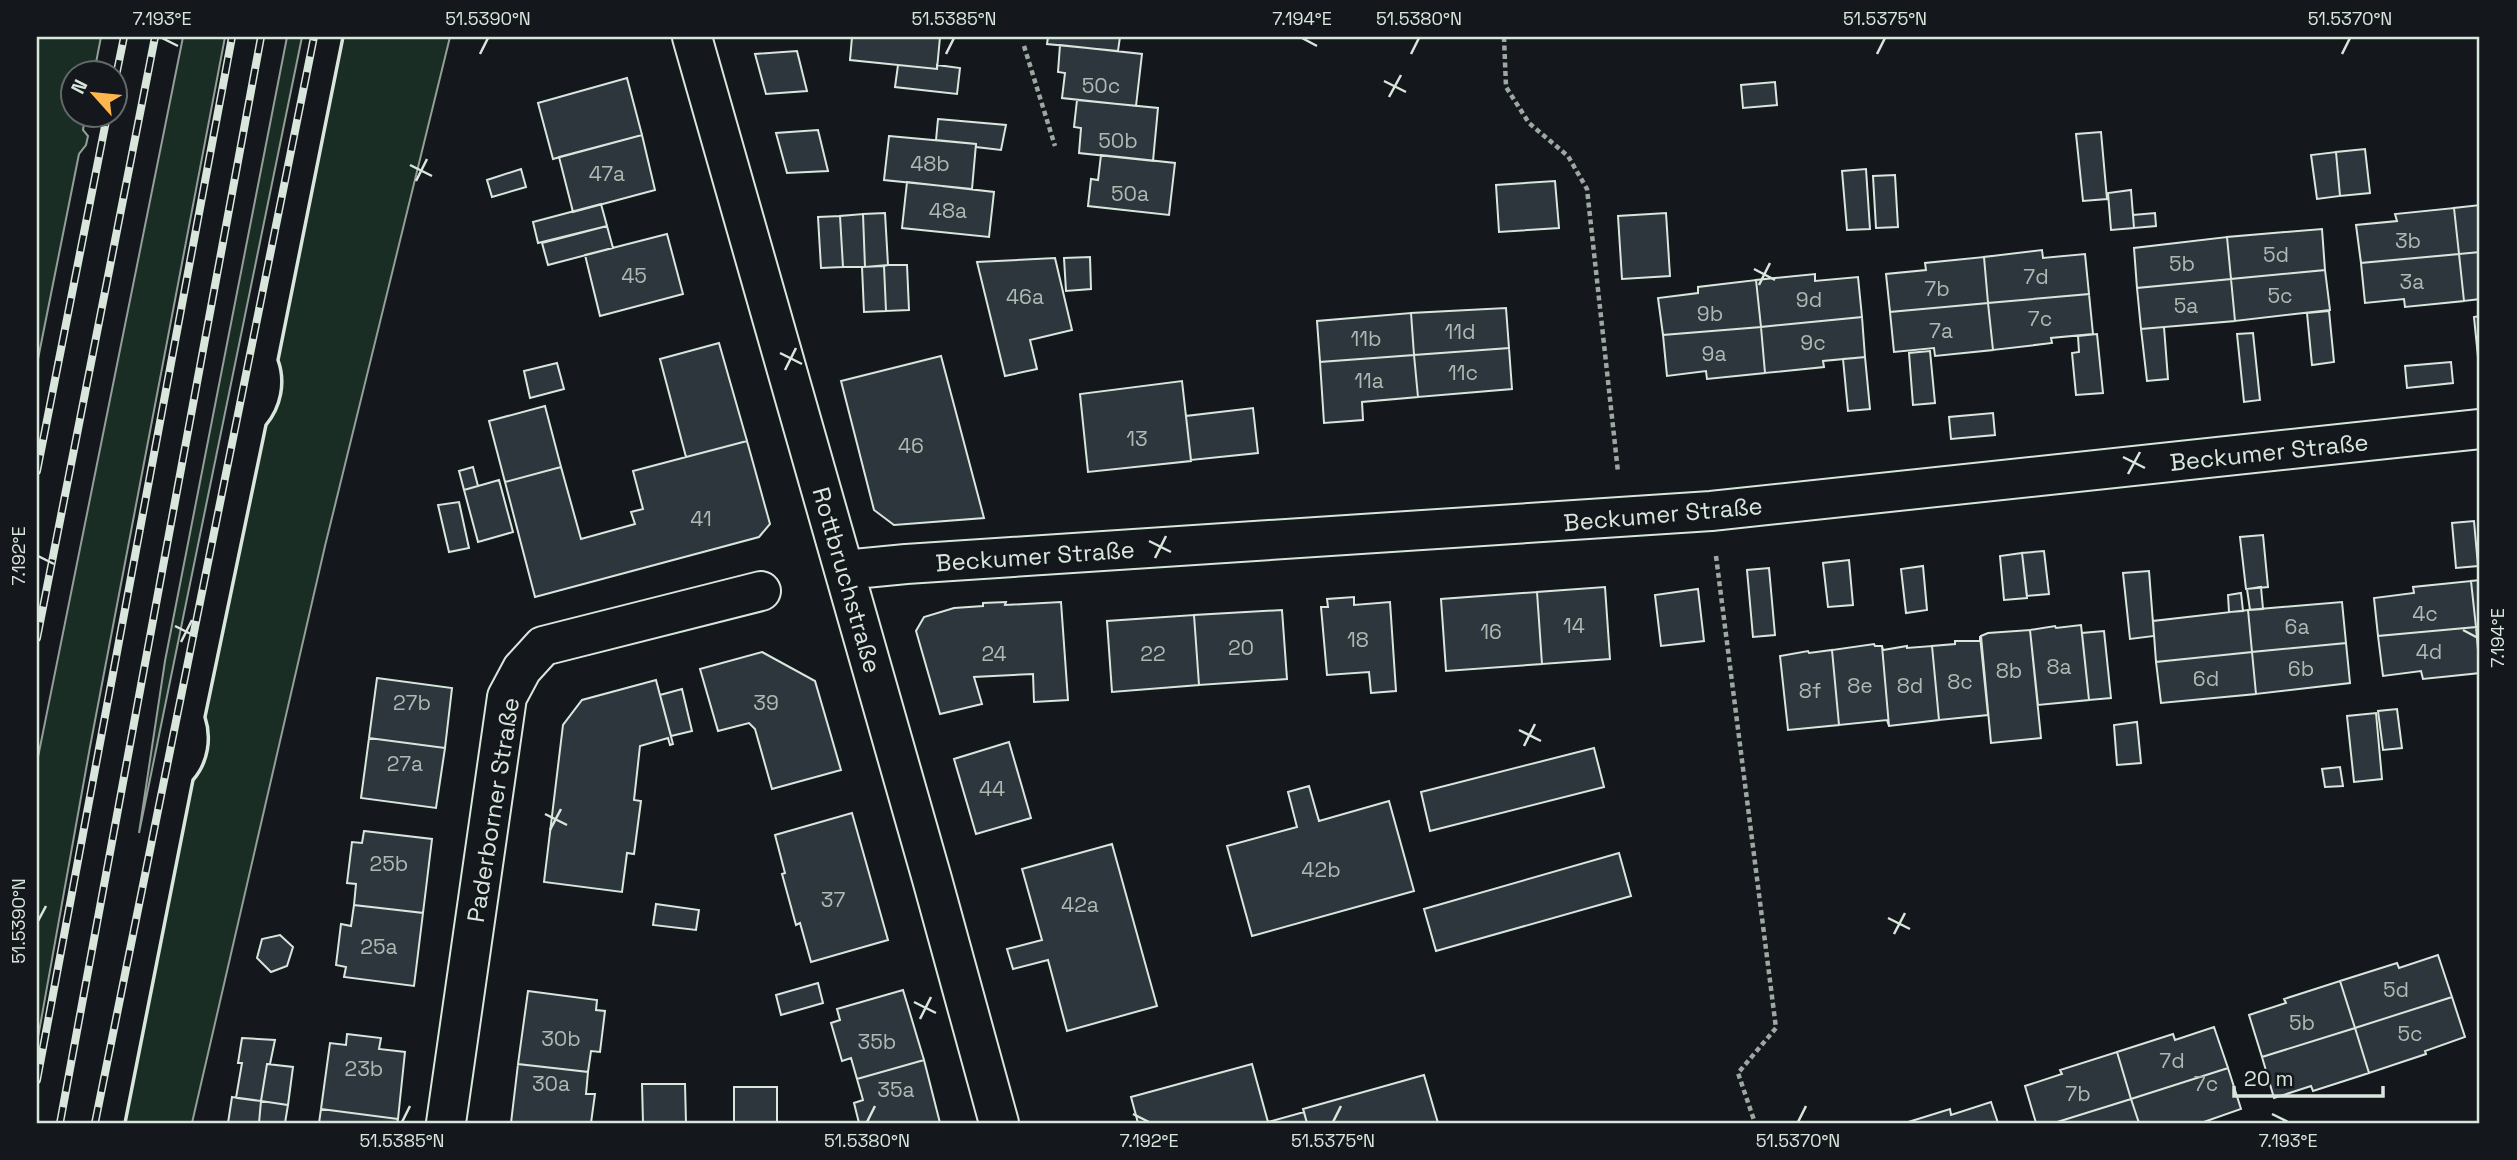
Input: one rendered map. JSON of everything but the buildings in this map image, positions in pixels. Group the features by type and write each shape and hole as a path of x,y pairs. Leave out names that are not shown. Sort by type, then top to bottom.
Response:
{"street":[{"name":"Rottbruchstraße","path":"692,37 999,1123"},
{"name":"Beckumer Straße","path":"844,570 1711,511 2480,429"},
{"name":"Paderborner Straße","path":"446,1123 507,697 522,669 543,646 761,591"}],"path":[{"path":"1504,37 1506,87 1529,123 1568,156 1587,189 1622,518"},
{"path":"1024,46 1055,146"},
{"path":"1720,585 1776,1028 1738,1073 1755,1123"}],"green space":[{"path":"37,37 101,37 97,60 60,60 60,130 83,130 88,136 86,145 79,154 37,364"},
{"path":"183,37 225,37 90,747 37,1043 37,762"},
{"path":"287,37 302,37 139,833 165,661"},
{"path":"343,37 450,37 325,546 192,1123 125,1123 193,780 202,766 207,750 205,717 266,425 281,394 282,377 278,360"}],"railway":[{"path":"119,60 124,37"},
{"path":"37,638 155,37"},
{"path":"37,1080 232,37"},
{"path":"60,1123 261,37"},
{"path":"95,1123 314,37"},
{"path":"37,471 104,130"}],"wall":[{"path":"125,1123 193,780 202,766 207,750 205,717 266,425 281,394 282,377 278,360 343,37"}]}
